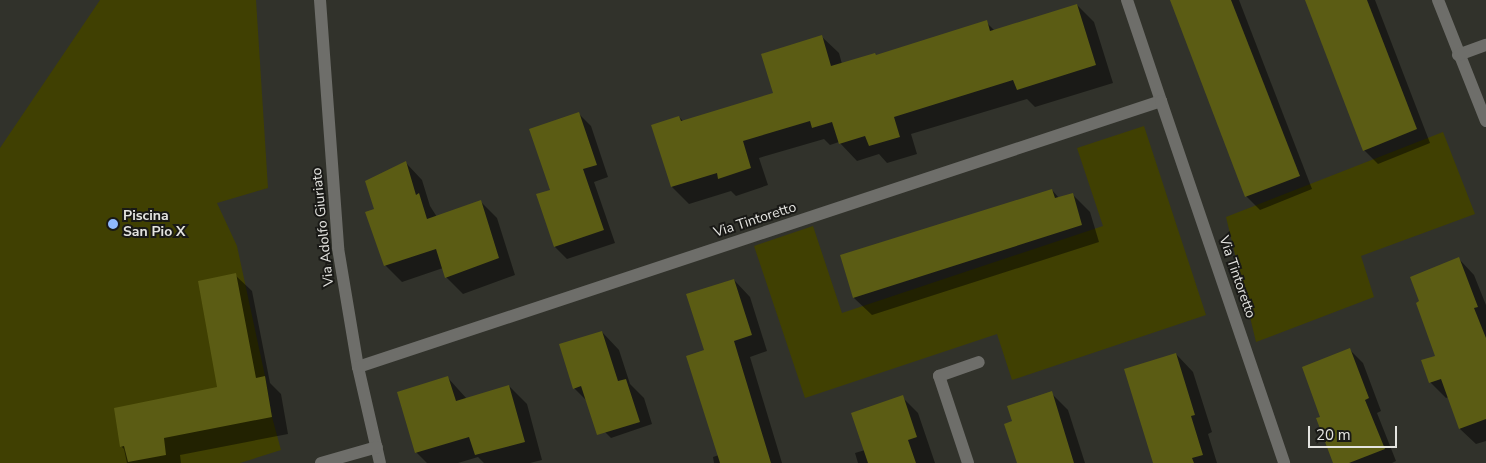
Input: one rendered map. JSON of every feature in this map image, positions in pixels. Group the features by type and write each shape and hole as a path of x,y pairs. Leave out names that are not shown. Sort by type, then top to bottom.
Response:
{"street":[{"name":"Via Adolfo Giuriato","path":"320,0 338,248 358,367 380,463"},
{"name":"Via Tintoretto","path":"1127,0 1284,463"},
{"path":"1438,0 1458,55 1486,121"},
{"path":"1458,55 1486,45"},
{"name":"Via Tintoretto","path":"358,367 1161,101"},
{"path":"968,463 939,376 979,362"},
{"path":"321,463 377,447"}],"shaded area":[{"name":"Piscina San Pio X","path":"100,0 256,0 268,188 217,203 237,246 272,417 281,450 240,463 0,463 0,148"},
{"path":"1144,126 1206,315 1012,380 997,334 805,398 754,246 813,226 842,313 1103,226 1077,148"},
{"path":"1443,132 1475,214 1361,256 1374,297 1256,342 1226,217"}],"building":[{"path":"1170,0 1231,0 1300,176 1245,197"},
{"path":"1305,0 1367,0 1417,129 1363,151"},
{"path":"1077,4 1096,65 1017,90 1013,80 894,117 900,137 869,146 865,136 839,144 832,122 812,128 810,121 743,141 751,168 718,179 717,173 671,187 651,125 679,116 681,121 773,93 761,54 822,35 831,66 875,53 876,55 987,20 990,31"},
{"path":"579,112 597,165 583,169 604,230 554,247 536,194 550,190 529,129"},
{"path":"406,161 416,195 419,193 427,219 481,200 499,258 445,278 436,249 384,266 365,212 374,209 365,181"},
{"path":"1052,189 1055,198 1073,193 1082,225 853,298 840,255"},
{"path":"1459,257 1478,307 1474,308 1486,338 1486,419 1459,429 1441,379 1429,383 1421,360 1435,356 1416,303 1419,301 1410,277"},
{"path":"236,273 256,378 265,376 272,417 164,438 166,455 128,462 124,446 120,447 114,408 217,387 198,281"},
{"path":"734,279 752,335 734,341 771,463 720,463 686,356 704,350 686,294"},
{"path":"602,331 618,381 626,379 640,422 597,435 581,386 573,389 559,344"},
{"path":"1350,348 1369,398 1365,400 1385,449 1349,463 1333,463 1316,418 1320,417 1302,367"},
{"path":"1176,353 1195,415 1191,416 1203,455 1192,458 1194,463 1153,463 1124,369"},
{"path":"448,376 456,401 509,385 525,442 475,455 469,437 415,453 397,392"},
{"path":"1052,391 1074,463 1017,463 1004,424 1012,421 1007,406"},
{"path":"903,395 917,437 908,440 916,463 868,463 851,413"}],"place":[{"name":"Piscina San Pio X","path":"113,224"}]}
